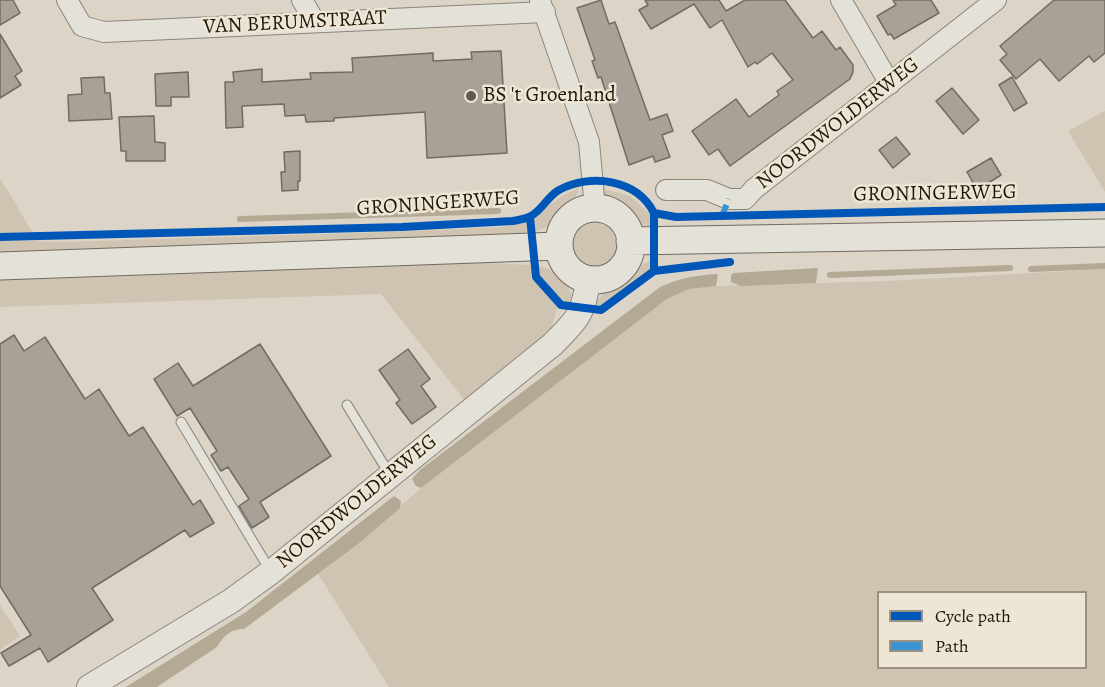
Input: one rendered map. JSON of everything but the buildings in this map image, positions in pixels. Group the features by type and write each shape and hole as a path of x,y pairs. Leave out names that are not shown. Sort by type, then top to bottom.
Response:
{"main road":[{"path":"595,208 605,210 623,222 630,241 629,255 623,266 614,275 601,280 588,280 573,273 563,261 559,246 563,227 569,219 576,213 595,208"},
{"name":"GRONINGERWEG","path":"630,241 1105,233"},
{"path":"0,266 559,246"}],"street":[{"name":"VAN BERUMSTRAAT","path":"67,0 82,26 104,32 315,22 543,6"},
{"path":"302,0 315,22"},
{"path":"841,0 890,84"},
{"name":"NOORDWOLDERWEG","path":"666,190 707,190 729,199 745,199 754,189 996,0"},
{"path":"543,6 589,142 595,208"},
{"name":"NOORDWOLDERWEG","path":"89,687 231,601 271,572 553,344 578,319 583,307 588,280"}],"lane":[{"path":"347,405 390,475"},
{"path":"180,422 271,572"}],"shaded area":[{"path":"1105,111 1105,192 1068,131"},
{"path":"0,178 33,233 0,233"},
{"path":"579,188 574,203 545,228 536,231 533,221 544,210"},
{"path":"600,188 630,196 650,214 650,227 621,212"},
{"path":"528,222 529,232 460,242 0,257 0,240 62,242 391,232 502,227"},
{"path":"588,222 598,222 610,229 617,241 617,251 610,263 598,270 588,270 573,259 569,251 569,241 580,226"},
{"path":"653,260 652,270 626,287 602,307 594,304 621,279"},
{"path":"437,261 531,265 531,278 558,305 549,337 466,402 381,294 0,307 0,276"},
{"path":"538,266 551,270 567,284 572,304 564,302 540,278"},
{"path":"818,268 816,283 741,286 731,282 733,273"},
{"path":"1105,269 1105,687 389,687 318,574 358,544 421,488 667,299 689,289 716,286 889,281"},
{"path":"718,274 716,286 689,289 667,299 421,488 416,486 412,479 420,470 660,287 674,281"},
{"path":"394,496 401,501 400,508 358,544 244,629 228,634 217,647 157,687 126,687 246,612"},
{"path":"0,605 20,636 0,650"}],"waterway":[{"path":"240,219 498,211"},
{"path":"1031,269 1105,266"},
{"path":"830,275 1010,268"}],"marked path":[{"path":"722,216 729,199"}],"cycle path":[{"path":"0,237 402,227 513,221 527,218 535,213 559,190 571,185 598,181 625,186 646,202 654,213 676,217 1105,207"},
{"path":"530,217 536,277 561,305 601,310 654,271 654,213"},
{"path":"654,271 730,262"}],"place":[{"name":"BS 't Groenland","path":"471,96"}]}
